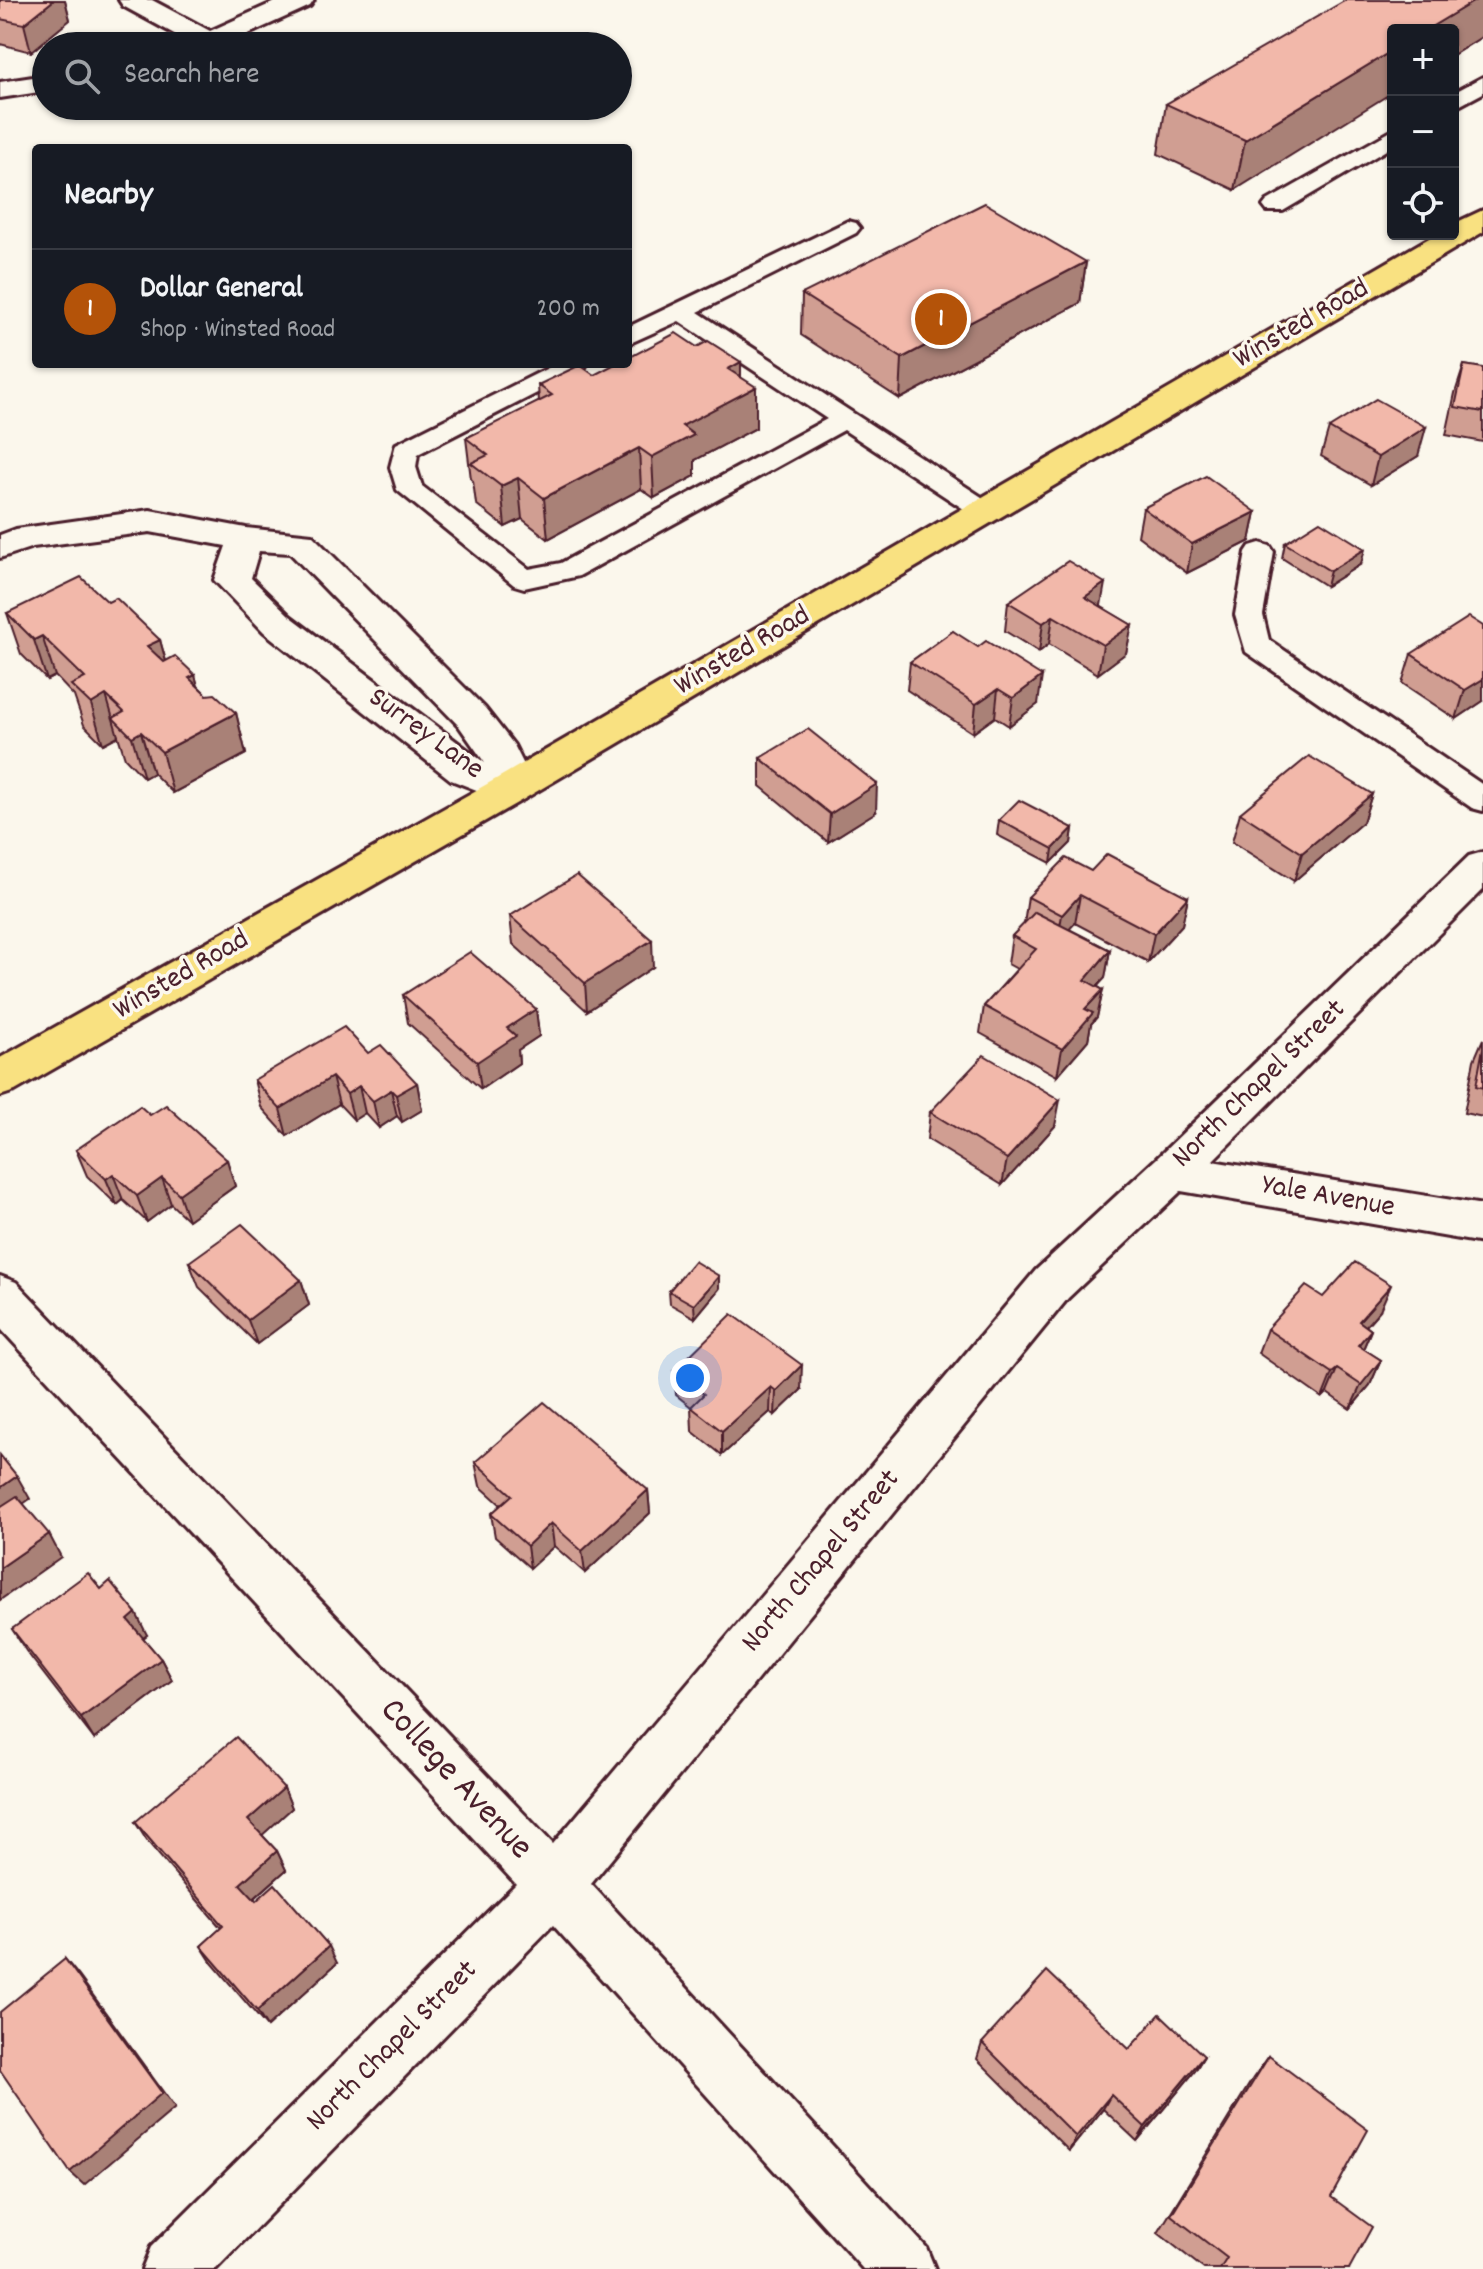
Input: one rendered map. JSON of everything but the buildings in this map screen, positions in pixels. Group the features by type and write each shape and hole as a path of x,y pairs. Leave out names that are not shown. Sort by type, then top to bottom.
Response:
{"main road":[{"name":"Winsted Road","path":"0,1079 510,789 1483,219"}],"street":[{"path":"132,0 185,32"},
{"path":"231,32 301,0"},
{"path":"0,90 32,85"},
{"name":"Surrey Lane","path":"0,547 28,537 150,521 246,539 300,543 472,717 500,754 508,771 510,789 465,770 277,624 232,580 246,539"},
{"name":"North Chapel Street","path":"173,2269 554,1885 1052,1284 1172,1172 1483,866"},
{"name":"Yale Avenue","path":"1172,1172 1483,1224"},
{"name":"College Avenue","path":"0,1296 554,1885 904,2269"}],"lane":[{"path":"1275,206 1387,141"},
{"path":"632,335 848,228"},
{"path":"680,311 985,511"},
{"path":"567,368 405,450 403,467 410,490 524,579 569,570 845,419"},
{"path":"1260,552 1249,615 1256,645 1483,800"}],"place":[{"name":"Dollar General","path":"941,319"}]}
